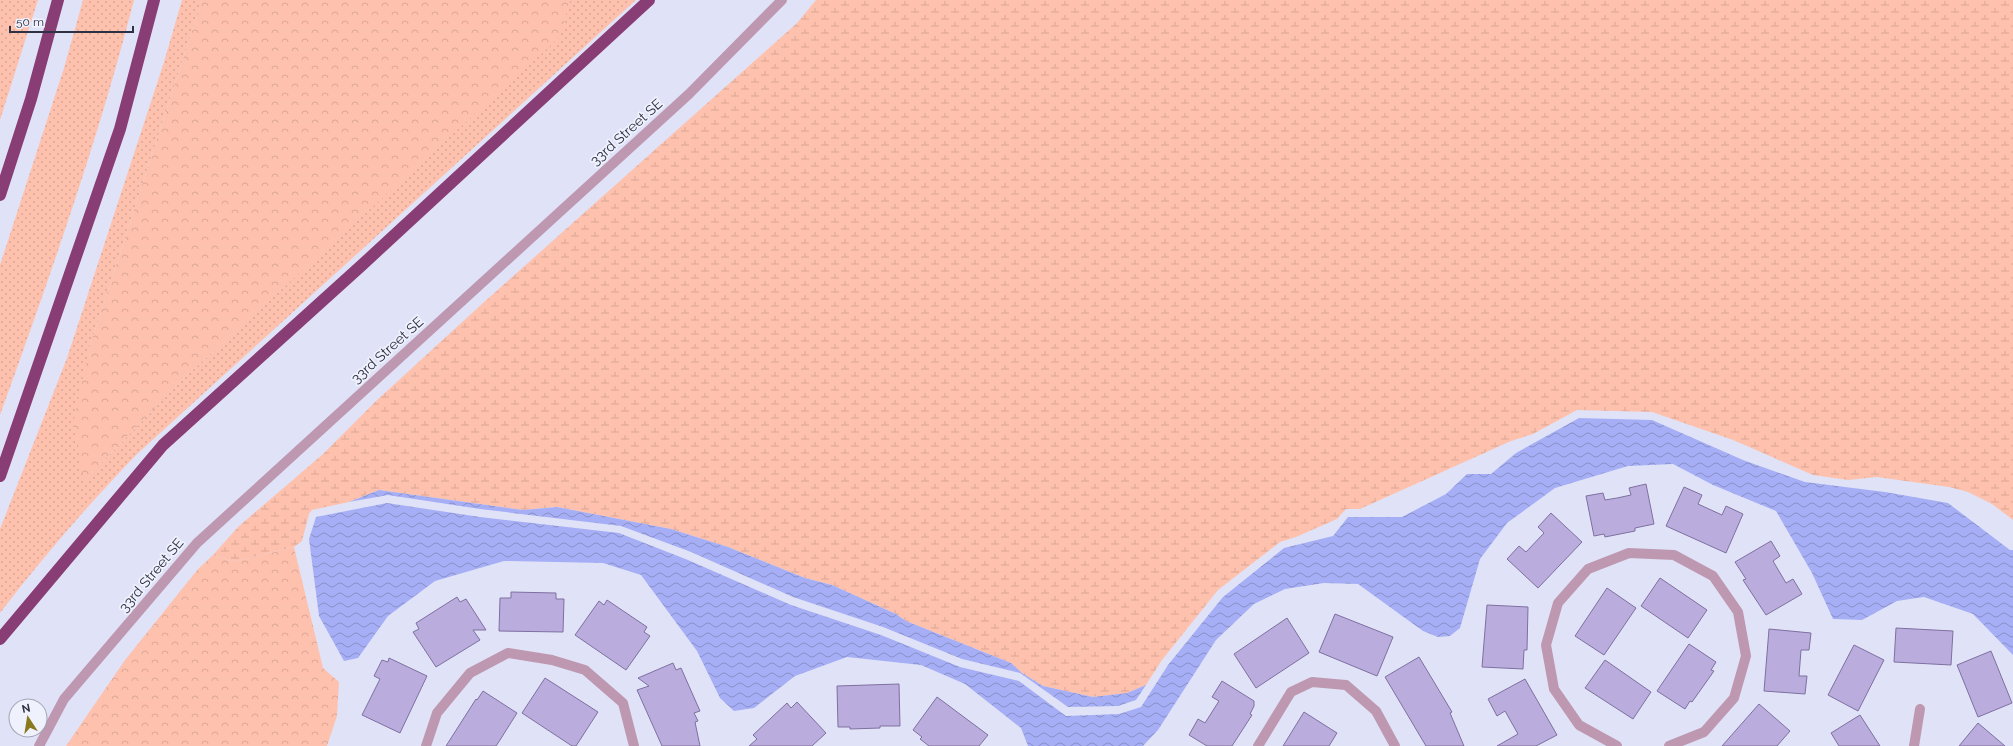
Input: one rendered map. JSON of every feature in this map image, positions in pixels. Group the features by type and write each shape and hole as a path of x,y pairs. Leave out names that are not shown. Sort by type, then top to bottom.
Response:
{"highway":[{"path":"0,195 31,99 58,0"},
{"path":"0,476 120,129 154,0"},
{"path":"0,639 163,445 362,265 649,0"}],"street":[{"name":"33rd Street SE","path":"39,746 64,699 197,543 689,94 782,0"},
{"path":"1618,746 1579,725 1554,689 1546,645 1558,603 1588,569 1629,553 1674,555 1712,576 1738,612 1746,656 1734,698 1704,732 1669,746"},
{"path":"426,746 437,713 470,673 508,653 552,660 585,670 622,703 634,746"},
{"path":"1258,746 1291,692 1312,682 1346,685 1376,711 1395,746"},
{"path":"1914,746 1920,708"}],"green space":[{"path":"0,0 38,0 0,120"},
{"path":"83,0 134,0 89,157 37,313 0,415 0,265 64,68"},
{"path":"182,0 202,0 89,349 84,481 185,377 559,37 570,0 636,0 136,455 66,532 0,613 0,529 67,358 164,62"},
{"path":"202,0 570,0 560,37 185,377 84,481 73,424 89,349"},
{"path":"816,0 2013,0 2013,520 1992,504 1968,492 1949,487 1877,477 1848,480 1813,475 1733,440 1652,412 1577,410 1533,434 1511,441 1360,509 1346,509 1337,519 1296,537 1280,542 1218,590 1162,660 1146,685 1127,693 1093,697 1043,686 1022,673 1011,663 906,621 896,614 832,585 805,578 728,547 671,529 557,507 523,510 379,490 349,502 312,510 309,514 302,541 294,547 234,562 213,555 238,527 323,454 376,401 483,303 797,23"},
{"path":"294,547 323,668 339,682 337,716 327,746 66,746 125,660 198,569 213,555 234,562"}],"water":[{"path":"1579,418 1652,420 1743,460 1805,482 1885,492 1948,503 2010,550 2013,550 2013,655 1973,614 1924,597 1897,601 1862,620 1833,619 1812,573 1776,511 1713,485 1673,464 1628,466 1555,488 1507,523 1480,559 1460,628 1450,636 1438,637 1423,631 1358,584 1324,583 1285,589 1254,604 1216,640 1158,730 1143,746 1028,746 1021,728 965,684 921,665 847,657 795,676 754,708 734,711 720,698 697,651 641,575 603,563 504,561 435,581 388,616 358,658 344,661 319,616 309,539 316,517 387,503 480,517 619,533 688,560 791,605 881,635 960,667 1019,681 1066,716 1119,714 1141,707 1168,665 1223,597 1284,548 1333,536 1348,517 1402,517 1446,494 1467,474 1491,474 1516,453"},
{"path":"379,490 523,510 557,507 671,529 728,547 805,578 832,585 896,614 906,621 1011,663 1022,673 1043,686 1093,697 1127,693 1146,685 1136,700 1118,706 1068,707 1020,673 962,659 883,627 793,597 691,552 621,526 480,509 388,495 349,502"}],"building":[{"path":"1646,484 1654,524 1635,528 1635,531 1605,537 1604,534 1594,536 1586,496 1603,493 1605,500 1617,498 1631,495 1629,488"},
{"path":"1684,487 1702,495 1698,504 1722,515 1726,506 1743,514 1726,553 1666,526"},
{"path":"1551,513 1582,542 1538,588 1507,559 1519,546 1526,552 1544,533 1538,527"},
{"path":"1771,541 1780,556 1773,561 1786,583 1793,579 1802,594 1766,615 1743,580 1746,579 1735,562"},
{"path":"1660,578 1707,610 1688,638 1641,606"},
{"path":"1607,588 1636,608 1604,655 1575,636"},
{"path":"511,592 556,593 556,599 564,599 563,632 499,631 500,598 511,598"},
{"path":"457,597 460,602 466,599 486,630 473,630 480,640 436,667 413,632 419,629 416,623"},
{"path":"607,600 647,627 644,632 650,636 626,670 575,635 599,601 604,605"},
{"path":"1487,605 1528,607 1527,650 1524,650 1523,669 1482,667"},
{"path":"1335,614 1393,637 1377,676 1319,652"},
{"path":"1287,618 1309,653 1256,688 1234,654"},
{"path":"1896,628 1953,631 1951,665 1894,662"},
{"path":"1769,629 1811,633 1809,650 1801,650 1799,676 1807,676 1805,694 1764,691"},
{"path":"1689,644 1716,662 1711,670 1714,671 1692,702 1690,701 1685,709 1657,691"},
{"path":"1854,645 1884,660 1858,711 1828,695"},
{"path":"1991,651 2012,703 1978,717 1957,665"},
{"path":"1419,657 1452,712 1450,713 1464,746 1426,746 1385,677"},
{"path":"389,658 427,676 400,733 362,715 380,679 374,676 382,660 388,662"},
{"path":"1605,660 1651,692 1633,719 1585,688"},
{"path":"673,663 676,670 681,668 700,711 694,713 698,721 695,722 700,746 662,746 637,690 649,686 638,678"},
{"path":"545,678 598,712 576,746 572,746 522,713"},
{"path":"1525,679 1557,735 1536,746 1497,746 1518,734 1505,711 1497,716 1488,699"},
{"path":"1222,681 1254,701 1254,706 1250,714 1252,715 1232,746 1207,746 1189,735 1198,719 1205,723 1219,701 1212,697"},
{"path":"899,684 900,726 850,729 850,727 838,727 837,686"},
{"path":"483,691 517,713 496,746 446,746 476,699 477,700"},
{"path":"937,697 988,735 979,746 929,746 920,739 922,737 913,730"},
{"path":"797,702 826,733 812,746 749,746 757,739 753,735 787,703 791,708"},
{"path":"1759,704 1790,731 1777,746 1722,746"},
{"path":"1304,712 1337,733 1329,746 1283,746"},
{"path":"1860,715 1880,746 1839,746 1831,733"},
{"path":"1978,723 2005,746 1959,746"}]}
